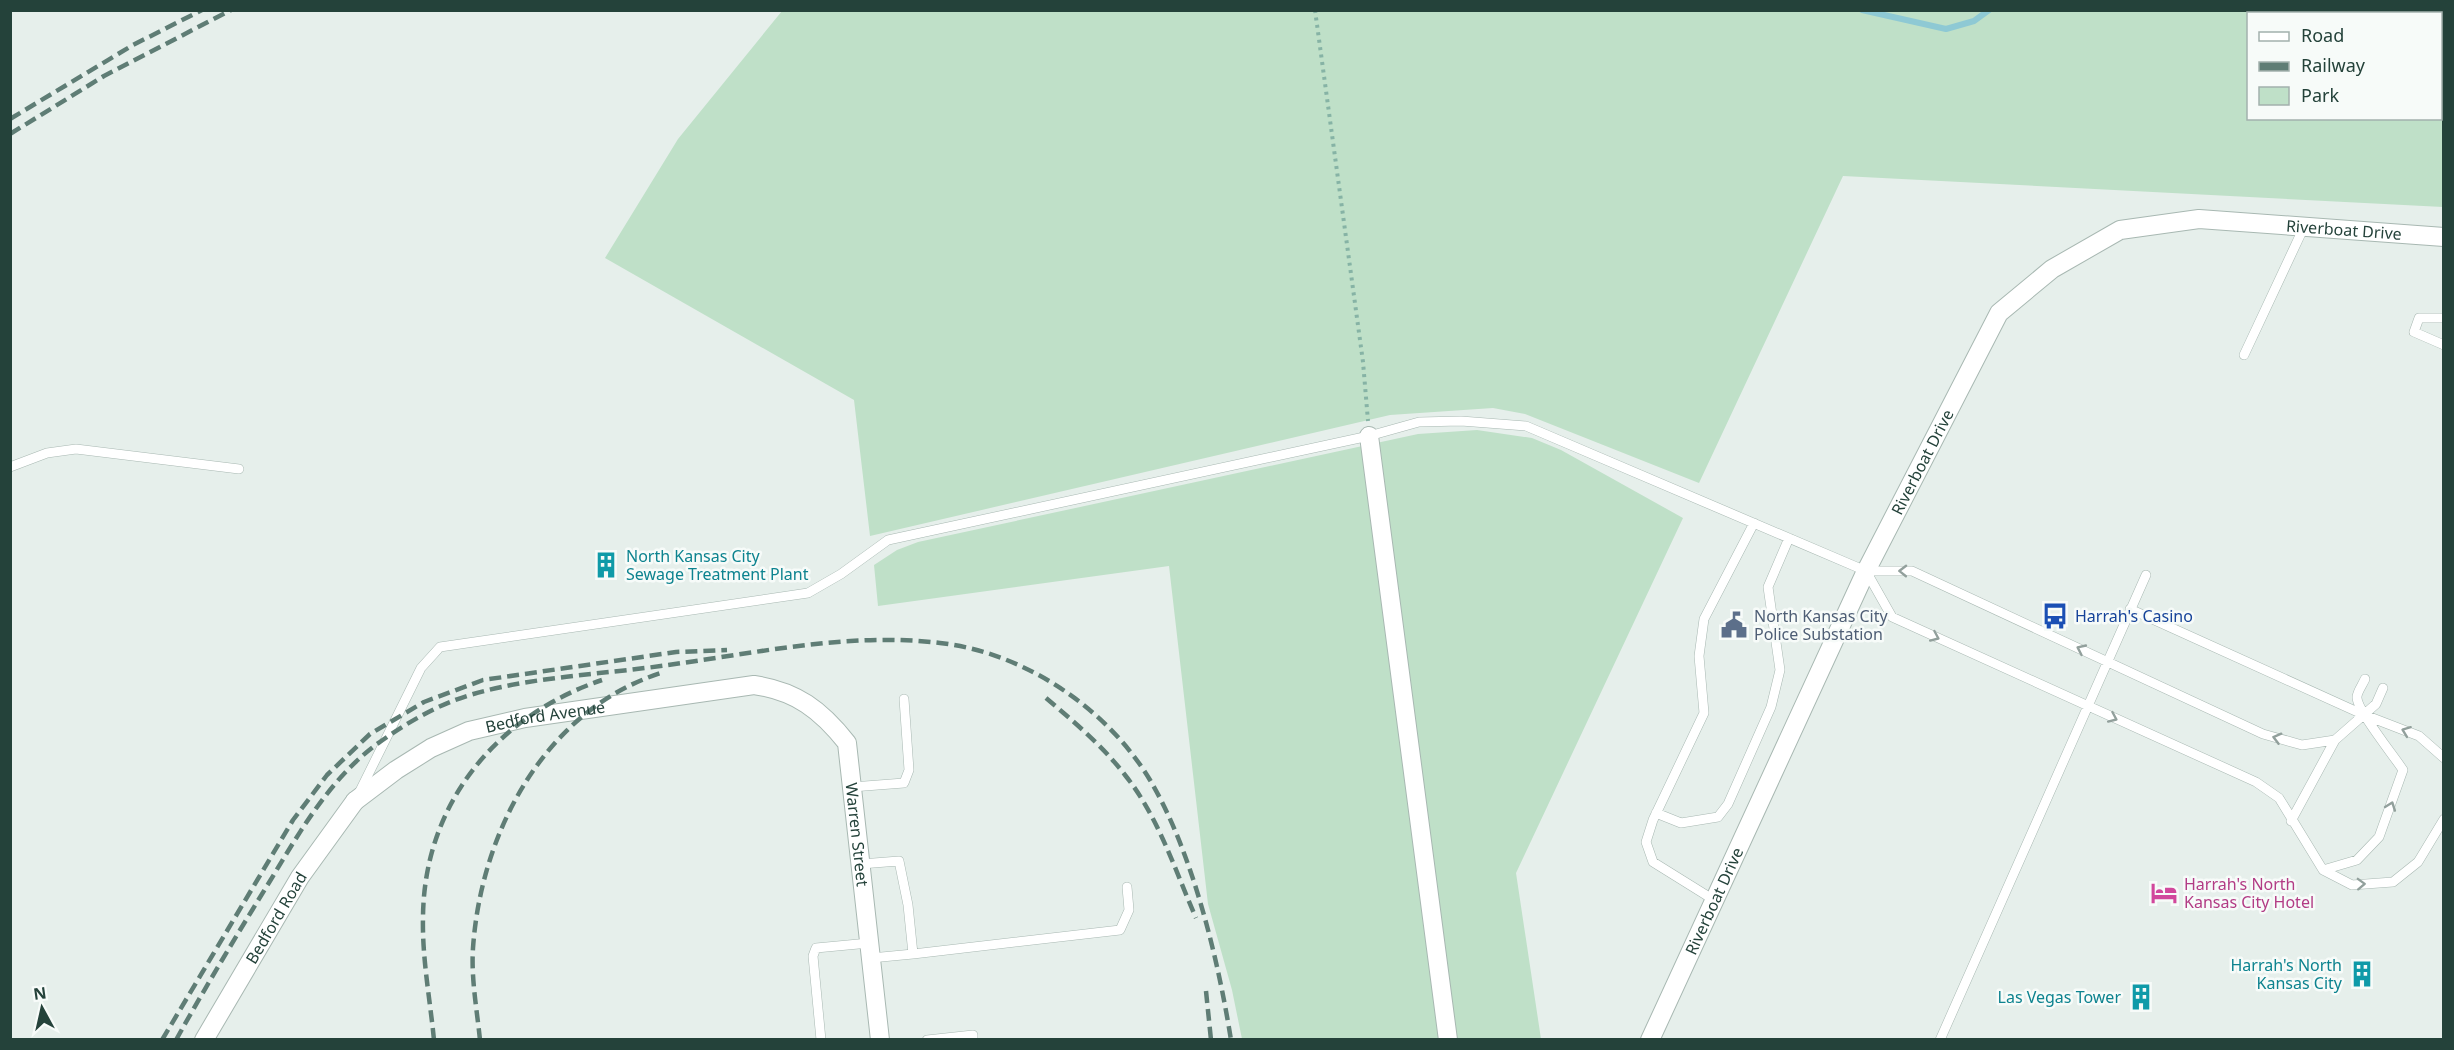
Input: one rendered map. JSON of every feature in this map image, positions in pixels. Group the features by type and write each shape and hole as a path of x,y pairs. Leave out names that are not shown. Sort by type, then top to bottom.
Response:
{"street":[{"name":"Riverboat Drive","path":"1650,1040 1866,571 1999,313 2052,269 2120,230 2199,219 2444,237"},
{"path":"1369,436 1448,1040"},
{"name":"Bedford Avenue","path":"355,801 396,770 431,748 469,731 525,718 754,685"},
{"name":"Warren Street","path":"754,685 776,688 810,704 831,722 848,743 880,1040"},
{"name":"Bedford Road","path":"204,1040 300,877 355,801"}],"lane":[{"path":"2244,356 2304,227"},
{"path":"2444,318 2419,318 2414,332 2444,345"},
{"path":"355,801 421,668 440,647 808,593 841,574 888,540 1369,436 1419,422 1461,420 1526,426 1866,571 1912,571 2263,735 2302,745 2335,740"},
{"path":"10,467 47,453 76,449 239,469"},
{"path":"1714,900 1653,862 1646,842 1656,813 1704,713 1699,656 1704,619 1754,523"},
{"path":"1656,813 1681,823 1718,817 1728,804 1771,707 1780,670 1768,587 1789,538"},
{"path":"1866,571 1892,617 2256,782 2279,798 2323,870 2352,885 2393,882 2418,862 2444,819"},
{"path":"1940,1040 2146,575"},
{"path":"2130,609 2362,714 2419,736 2444,758"},
{"path":"2323,870 2357,860 2379,837 2403,771 2388,745 2362,714 2357,697 2365,679"},
{"path":"2291,821 2335,740 2376,704 2383,688"},
{"path":"852,787 904,783 909,770 904,699"},
{"path":"861,864 899,861 907,896 913,954"},
{"path":"821,1040 813,956 816,948 913,954 1120,930 1129,910 1126,887"},
{"path":"927,1040 973,1035 973,1040"}],"path":[{"path":"1315,10 1363,362 1369,436"}],"green space":[{"path":"782,11 2443,11 2443,207 1843,176 1699,483 1525,414 1493,408 1390,415 870,536 854,400 605,258 678,139"},
{"path":"1477,430 1532,438 1561,450 1683,518 1516,873 1541,1039 1242,1039 1232,990 1208,904 1169,566 878,606 874,565 897,550 918,542 1418,434"}],"waterway":[{"path":"1862,10 1946,29 1974,21 1989,10"}],"railway":[{"path":"10,119 133,45 202,10"},
{"path":"10,134 104,76 231,10"},
{"path":"176,1040 292,845 328,792 357,761 400,728 450,702 501,687 803,645 872,640 940,643 1002,658 1032,671 1060,688 1087,707 1111,729 1150,780 1179,839 1211,940 1231,1040"},
{"path":"162,1040 293,820 327,775 370,734 424,702 483,680 676,652 727,650"},
{"path":"480,1040 473,948 479,904 490,861 506,819 527,780 554,744 586,714 622,689 664,672"},
{"path":"434,1040 425,963 423,917 427,876 436,837 452,802 473,770 499,741 529,716 564,696 602,680"},
{"path":"1046,698 1097,744 1137,791 1165,844 1196,918"},
{"path":"1206,991 1211,1040"}],"place":[{"name":"North Kansas City Sewage Treatment Plant","path":"606,565"},
{"name":"Harrah's Casino","path":"2055,616"},
{"name":"North Kansas City Police Substation","path":"1734,625"},
{"name":"Harrah's North Kansas City Hotel","path":"2164,893"},
{"name":"Harrah's North Kansas City","path":"2362,974"},
{"name":"Las Vegas Tower","path":"2141,997"}]}
